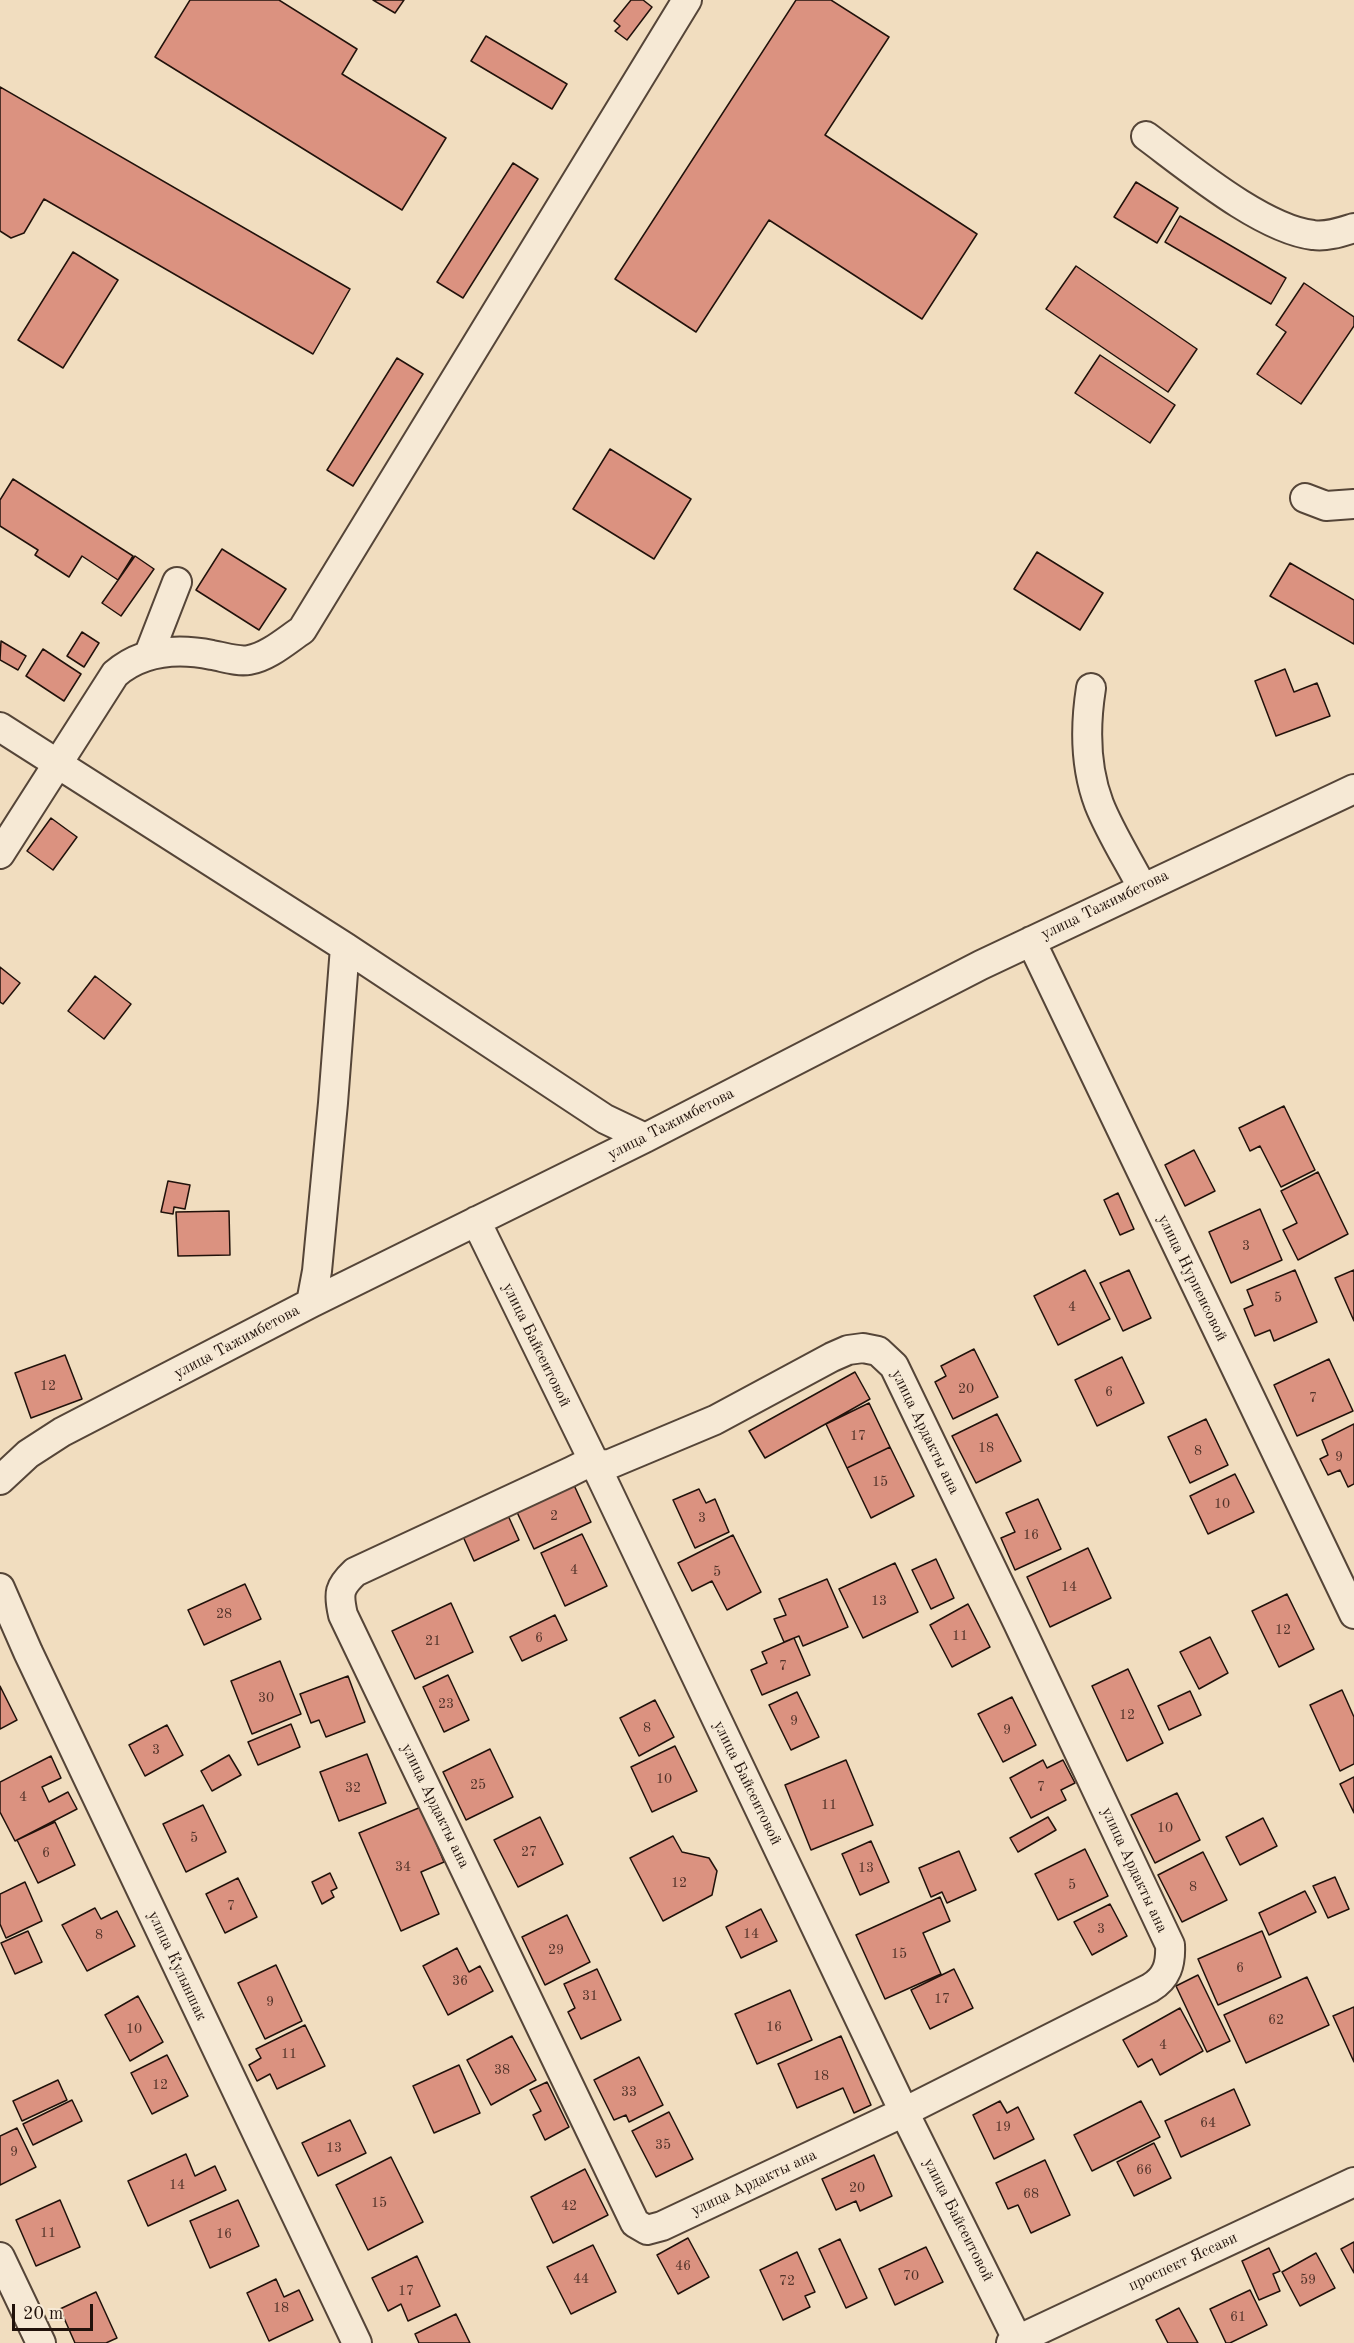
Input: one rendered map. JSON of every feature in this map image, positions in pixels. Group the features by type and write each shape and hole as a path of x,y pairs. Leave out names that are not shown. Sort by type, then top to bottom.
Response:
{"street":[{"path":"0,854 115,674 128,663 149,654 171,651 199,652 252,660 302,630 687,0"},
{"path":"1146,136 1209,182 1267,220 1314,235 1331,234 1354,228"},
{"path":"1305,498 1326,506 1354,504"},
{"path":"149,654 177,582"},
{"path":"1091,688 1086,718 1087,738 1089,759 1099,803 1142,887"},
{"path":"0,727 345,947 605,1119 645,1138"},
{"name":"улица Тажимбетова","path":"0,1480 28,1454 62,1432 311,1303 645,1138 1031,941 1354,789"},
{"name":"улица Нурпеисовой","path":"1031,941 1354,1614"},
{"path":"311,1303 317,1270 333,1103 345,947"},
{"name":"улица Байсеитовой","path":"476,1221 1016,2342"},
{"name":"улица Ардакты ана","path":"863,1348 878,1351 894,1366 1170,1945 1171,1958 1166,1974 1160,1982 1150,1988 904,2112 662,2226 647,2230 640,2228 629,2212 343,1615 340,1601 341,1589 355,1572 584,1465 610,1464 715,1420 848,1350 863,1348"},
{"name":"улица Кулыншак","path":"0,1588 28,1652 357,2343"},
{"name":"проспект Яссави","path":"1016,2342 1354,2182"},
{"path":"0,2258 41,2343"}],"building":[{"path":"190,0 279,0 357,49 342,74 446,138 402,210 155,57"},
{"path":"373,0 404,0 395,13"},
{"path":"631,0 643,0 652,7 627,40 615,31 620,26 614,21"},
{"path":"796,0 831,0 889,37 825,135 977,234 922,319 769,220 696,332 615,279"},
{"path":"486,36 567,84 552,109 471,61"},
{"path":"0,87 350,289 313,354 44,199 24,233 11,238 0,231"},
{"path":"513,163 538,179 463,298 437,282"},
{"path":"1136,182 1178,208 1157,243 1114,217"},
{"path":"1180,216 1286,278 1271,304 1165,242"},
{"path":"73,252 118,280 63,368 18,340"},
{"path":"1076,266 1197,349 1168,392 1046,309"},
{"path":"1304,283 1354,317 1354,326 1301,404 1257,374 1286,332 1276,325"},
{"path":"1100,355 1175,405 1150,443 1075,393"},
{"path":"397,358 423,374 353,486 327,470"},
{"path":"610,449 691,499 654,559 573,509"},
{"path":"13,479 133,556 118,580 82,556 69,577 35,555 38,550 0,526 0,500"},
{"path":"222,549 286,589 259,630 196,590"},
{"path":"1037,552 1103,593 1080,630 1014,589"},
{"path":"135,556 154,569 121,616 102,603"},
{"path":"1290,563 1354,600 1354,644 1270,596"},
{"path":"82,632 99,643 84,667 67,656"},
{"path":"1,641 26,656 18,670 0,660"},
{"path":"43,649 81,674 64,701 26,676"},
{"path":"1285,669 1294,692 1317,683 1330,716 1276,736 1255,681"},
{"path":"51,818 77,837 53,870 27,851"},
{"path":"0,967 20,983 3,1004 0,1002"},
{"path":"95,976 131,1004 104,1039 68,1011"},
{"path":"1284,1106 1315,1170 1281,1187 1260,1146 1250,1151 1239,1128"},
{"path":"1194,1150 1215,1191 1185,1206 1165,1165"},
{"path":"1318,1172 1348,1234 1298,1260 1283,1230 1297,1223 1281,1191"},
{"path":"168,1181 190,1185 185,1209 174,1207 173,1214 161,1212"},
{"path":"1118,1193 1134,1229 1120,1235 1104,1200"},
{"path":"1260,1209 1282,1260 1231,1283 1209,1232"},
{"path":"229,1211 230,1255 178,1256 176,1212"},
{"path":"1085,1270 1110,1319 1058,1345 1034,1296"},
{"path":"1129,1270 1151,1318 1123,1331 1100,1283"},
{"path":"1295,1270 1317,1322 1274,1341 1270,1330 1255,1336 1244,1309 1253,1305 1247,1290"},
{"path":"1354,1270 1354,1321 1335,1278"},
{"path":"974,1349 998,1397 953,1419 935,1382 946,1376 941,1366"},
{"path":"65,1355 82,1399 31,1418 15,1373"},
{"path":"1122,1357 1144,1403 1097,1426 1075,1380"},
{"path":"1329,1359 1353,1411 1297,1436 1274,1385"},
{"path":"855,1372 870,1399 765,1458 749,1431"},
{"path":"869,1403 890,1447 847,1468 826,1424"},
{"path":"997,1414 1021,1461 976,1483 952,1436"},
{"path":"1206,1419 1228,1465 1190,1483 1168,1437"},
{"path":"1354,1424 1354,1484 1348,1487 1340,1470 1328,1475 1320,1459 1328,1455 1322,1440"},
{"path":"890,1447 914,1496 871,1518 847,1468"},
{"path":"1235,1474 1254,1512 1208,1534 1190,1496"},
{"path":"573,1483 591,1522 534,1549 516,1510"},
{"path":"699,1489 706,1503 715,1499 729,1532 695,1548 673,1500"},
{"path":"1038,1499 1061,1549 1015,1570 1001,1538 1015,1532 1006,1513"},
{"path":"506,1511 519,1540 474,1561 461,1532"},
{"path":"582,1534 607,1586 565,1606 541,1553"},
{"path":"733,1535 761,1592 727,1610 712,1581 692,1591 678,1563"},
{"path":"1088,1548 1111,1598 1050,1627 1027,1577"},
{"path":"936,1559 954,1598 931,1609 912,1570"},
{"path":"895,1563 918,1612 863,1638 839,1589"},
{"path":"827,1579 848,1627 803,1646 799,1636 784,1642 774,1619 786,1615 779,1599"},
{"path":"245,1584 261,1619 204,1645 188,1610"},
{"path":"1287,1594 1314,1649 1279,1667 1252,1611"},
{"path":"451,1603 473,1652 415,1679 392,1631"},
{"path":"968,1604 990,1647 952,1667 930,1625"},
{"path":"555,1615 567,1640 522,1661 510,1637"},
{"path":"1210,1637 1228,1673 1199,1689 1180,1652"},
{"path":"794,1638 810,1675 762,1695 751,1670 767,1663 762,1652"},
{"path":"280,1661 301,1714 252,1734 231,1681"},
{"path":"1128,1669 1163,1743 1127,1761 1092,1686"},
{"path":"448,1675 469,1720 444,1732 423,1687"},
{"path":"348,1676 365,1722 326,1737 319,1720 311,1723 300,1694"},
{"path":"0,1686 17,1720 0,1729"},
{"path":"1342,1690 1354,1717 1354,1764 1340,1771 1310,1705"},
{"path":"1190,1691 1201,1715 1169,1730 1158,1706"},
{"path":"797,1692 819,1737 791,1750 769,1705"},
{"path":"1012,1697 1036,1745 1003,1762 978,1714"},
{"path":"655,1700 674,1737 639,1756 620,1718"},
{"path":"291,1724 300,1747 258,1765 248,1742"},
{"path":"167,1725 183,1755 145,1776 129,1745"},
{"path":"675,1746 697,1791 652,1812 631,1767"},
{"path":"490,1749 513,1797 466,1820 443,1772"},
{"path":"367,1754 386,1803 339,1821 320,1772"},
{"path":"229,1755 241,1775 212,1791 201,1771"},
{"path":"51,1756 61,1778 42,1787 49,1802 68,1792 77,1809 15,1841 0,1812 0,1782"},
{"path":"846,1760 873,1825 811,1850 785,1785"},
{"path":"1043,1760 1047,1768 1063,1760 1075,1783 1061,1790 1066,1800 1031,1818 1010,1778"},
{"path":"1354,1777 1354,1813 1340,1784"},
{"path":"1177,1793 1200,1840 1155,1863 1131,1815"},
{"path":"203,1805 226,1852 186,1872 163,1824"},
{"path":"421,1807 444,1862 421,1872 439,1914 401,1931 359,1833"},
{"path":"540,1817 563,1864 518,1887 494,1840"},
{"path":"1048,1817 1056,1830 1018,1852 1010,1838"},
{"path":"1263,1818 1277,1846 1240,1865 1226,1837"},
{"path":"55,1822 75,1865 38,1883 17,1840"},
{"path":"673,1836 682,1852 709,1858 717,1871 712,1895 663,1921 630,1858"},
{"path":"871,1841 889,1882 860,1895 842,1854"},
{"path":"1085,1849 1108,1896 1058,1920 1035,1874"},
{"path":"959,1851 976,1890 947,1903 942,1892 931,1897 919,1868"},
{"path":"1203,1852 1227,1900 1182,1922 1158,1875"},
{"path":"330,1873 337,1888 331,1891 334,1897 322,1904 312,1882"},
{"path":"1335,1877 1349,1909 1328,1918 1313,1886"},
{"path":"238,1878 257,1917 225,1933 206,1894"},
{"path":"25,1882 42,1921 6,1938 0,1924 0,1894"},
{"path":"1305,1891 1316,1912 1269,1935 1259,1913"},
{"path":"940,1897 950,1921 923,1933 941,1974 885,1999 856,1935"},
{"path":"1110,1904 1127,1936 1092,1955 1074,1922"},
{"path":"95,1908 101,1919 117,1911 135,1946 87,1971 62,1925"},
{"path":"761,1909 777,1941 741,1958 726,1927"},
{"path":"567,1915 590,1962 545,1985 522,1937"},
{"path":"28,1931 42,1962 15,1974 1,1943"},
{"path":"1262,1931 1281,1977 1218,2005 1198,1959"},
{"path":"457,1948 469,1972 480,1966 493,1991 448,2015 423,1966"},
{"path":"276,1965 302,2021 265,2039 238,1983"},
{"path":"597,1969 621,2020 581,2039 568,2012 575,2008 564,1984"},
{"path":"954,1969 973,2008 930,2029 911,1990"},
{"path":"1198,1975 1230,2041 1207,2052 1176,1986"},
{"path":"1307,1977 1329,2025 1246,2063 1224,2015"},
{"path":"790,1990 812,2040 757,2064 735,2014"},
{"path":"138,1996 163,2042 130,2061 105,2015"},
{"path":"1354,2007 1354,2062 1333,2016"},
{"path":"1180,2008 1203,2051 1160,2075 1152,2059 1138,2067 1123,2040"},
{"path":"305,2025 325,2066 277,2089 270,2074 257,2081 249,2065 261,2058 256,2049"},
{"path":"512,2036 536,2080 491,2105 467,2060"},
{"path":"841,2036 871,2105 854,2113 843,2088 797,2108 778,2064"},
{"path":"167,2055 188,2096 152,2114 131,2073"},
{"path":"639,2057 663,2105 629,2122 626,2115 614,2120 594,2080"},
{"path":"459,2065 480,2113 434,2133 413,2086"},
{"path":"58,2080 67,2100 22,2121 13,2101"},
{"path":"547,2082 569,2127 545,2140 533,2115 541,2111 530,2090"},
{"path":"1234,2089 1250,2125 1181,2157 1165,2121"},
{"path":"72,2100 82,2121 33,2145 23,2124"},
{"path":"1000,2101 1007,2113 1018,2107 1034,2139 994,2159 973,2115"},
{"path":"1141,2101 1160,2137 1092,2171 1074,2135"},
{"path":"669,2112 693,2159 656,2177 632,2131"},
{"path":"350,2120 366,2153 318,2176 302,2143"},
{"path":"17,2128 36,2167 0,2185 0,2136"},
{"path":"1154,2143 1171,2178 1134,2196 1117,2162"},
{"path":"186,2154 195,2176 215,2166 226,2190 148,2226 128,2181"},
{"path":"874,2155 892,2196 860,2211 856,2201 836,2210 822,2179"},
{"path":"391,2157 423,2222 368,2250 336,2185"},
{"path":"1045,2160 1070,2215 1031,2233 1018,2205 1008,2209 996,2183"},
{"path":"585,2169 608,2215 553,2243 531,2197"},
{"path":"60,2200 80,2247 36,2266 16,2220"},
{"path":"238,2200 259,2246 210,2268 190,2221"},
{"path":"688,2238 709,2277 678,2294 657,2255"},
{"path":"840,2239 867,2298 846,2308 819,2249"},
{"path":"1354,2242 1354,2273 1341,2249"},
{"path":"593,2245 616,2292 571,2314 547,2267"},
{"path":"926,2247 943,2282 895,2305 879,2269"},
{"path":"1269,2248 1280,2271 1273,2274 1280,2291 1259,2300 1242,2261"},
{"path":"797,2252 815,2292 805,2296 810,2307 783,2320 760,2270"},
{"path":"1316,2253 1335,2288 1300,2306 1282,2272"},
{"path":"417,2256 440,2306 408,2321 401,2304 388,2311 372,2278"},
{"path":"276,2279 284,2297 299,2290 313,2320 269,2341 247,2293"},
{"path":"1250,2290 1267,2325 1226,2343 1210,2309"},
{"path":"96,2292 117,2338 106,2343 75,2343 60,2309"},
{"path":"1179,2308 1198,2343 1168,2343 1156,2320"},
{"path":"456,2314 470,2343 419,2343 415,2334"}]}
